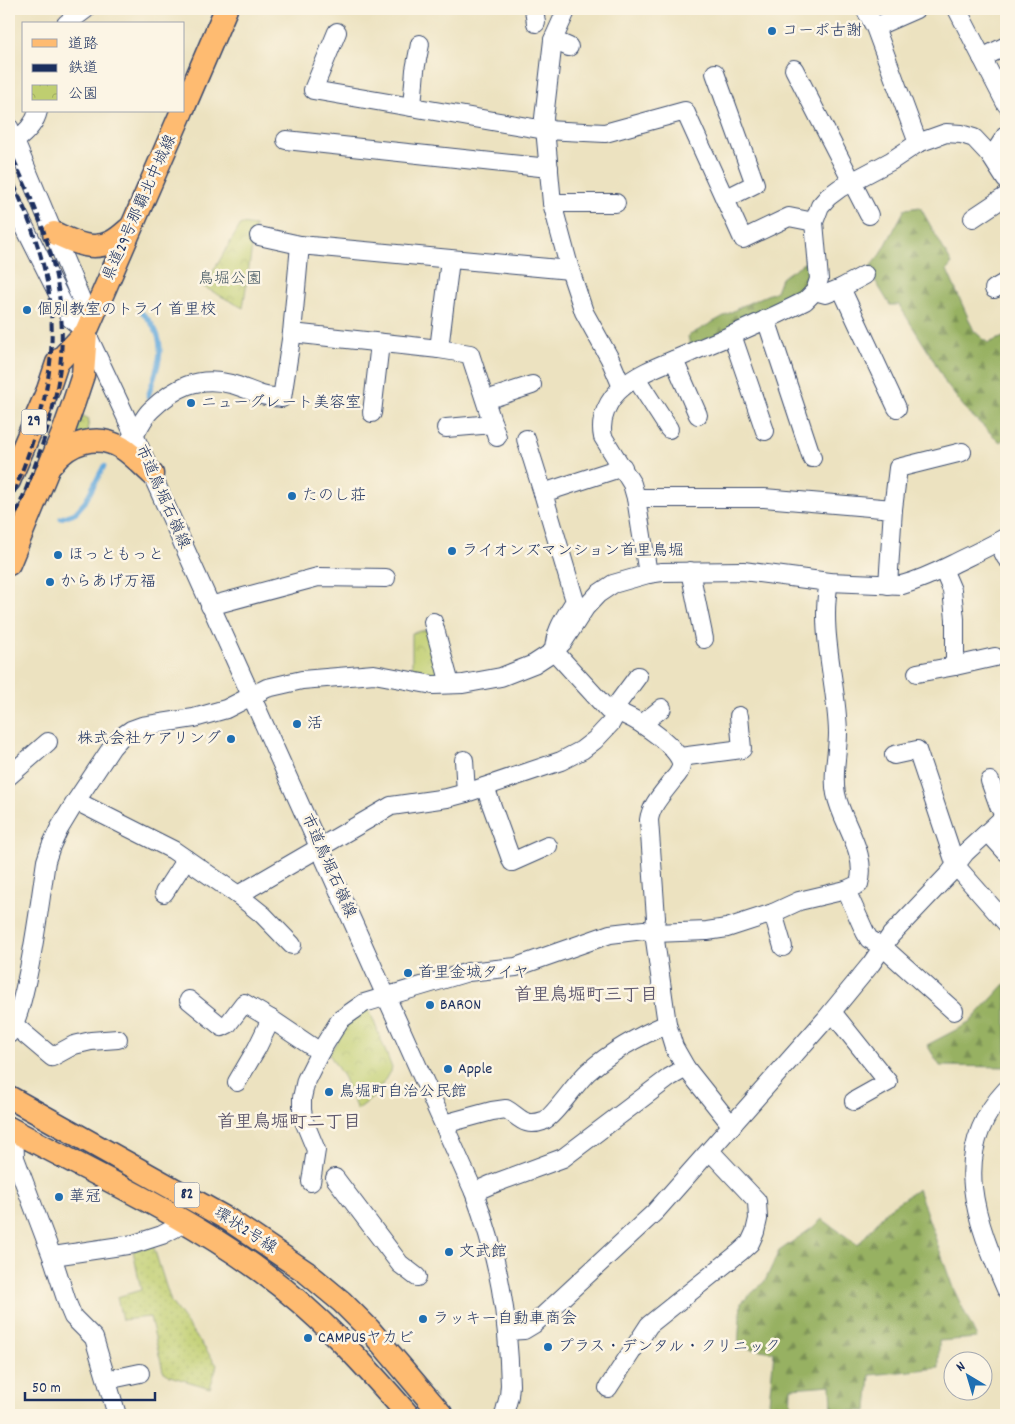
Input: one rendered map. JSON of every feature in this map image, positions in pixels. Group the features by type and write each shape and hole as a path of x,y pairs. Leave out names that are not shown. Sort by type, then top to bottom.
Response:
{"main road":[{"path":"185,105 226,9"},
{"name":"県道29号那覇北中城線","path":"9,564 63,433 82,375 86,332 182,112"},
{"path":"54,233 92,247 112,242 131,227"},
{"name":"県道29号那覇北中城線","path":"9,481 48,390 57,363 86,332"},
{"path":"46,472 65,451 83,442 128,442 152,474"},
{"name":"環状2号線","path":"9,1097 229,1220 298,1266 342,1302 368,1329 442,1415"},
{"name":"環状2号線","path":"11,1129 186,1222 215,1239 255,1267 302,1304 347,1347 408,1415"}],"street":[{"path":"68,22 83,9"},
{"path":"567,9 553,40 544,118 552,204 584,312 610,358 669,429"},
{"path":"865,9 875,27 918,143"},
{"path":"875,27 916,9"},
{"path":"957,9 982,58 1004,95"},
{"path":"337,32 313,90 545,130 605,132 685,111 743,239 789,217 814,222"},
{"path":"553,40 569,48"},
{"path":"412,107 415,70 420,44"},
{"path":"982,58 1006,46"},
{"path":"794,69 868,215"},
{"path":"715,73 755,184 725,199"},
{"path":"12,134 25,134 36,119 38,112"},
{"path":"648,574 632,484 603,438 601,429 606,410 629,383 674,360 805,300 815,291 819,279 814,222 820,206 828,197 891,161 918,143 946,133 961,134 974,138 990,156 1006,180"},
{"name":"市道鳥堀石嶺線","path":"12,134 86,311 86,332 128,442"},
{"path":"990,156 997,149 1006,134"},
{"path":"286,140 549,168"},
{"path":"973,218 1006,196"},
{"name":"市道鳥堀石嶺線","path":"10,201 70,318 86,332"},
{"path":"552,204 616,203"},
{"path":"259,236 300,245 570,270"},
{"path":"128,442 149,412 174,391 190,384 218,381 261,395 282,398 292,333 300,245"},
{"path":"438,349 450,260"},
{"path":"815,291 826,294 866,275"},
{"path":"841,288 897,408"},
{"path":"766,319 812,458"},
{"path":"292,333 470,354 495,431 446,428"},
{"path":"732,335 765,431"},
{"path":"372,413 380,342"},
{"path":"674,360 698,415"},
{"path":"486,400 532,385"},
{"path":"526,439 575,601 557,630 554,652 608,710 616,714 626,715 642,724 663,740 680,757 682,764 679,772 658,798 650,813 649,827 656,918 654,933 667,1024 674,1047 686,1068 732,1126"},
{"path":"888,585 898,468 962,452"},
{"path":"543,493 623,467"},
{"name":"市道鳥堀石嶺線","path":"152,474 444,1124 487,1226 496,1259 508,1331 510,1396 504,1415"},
{"path":"636,498 764,498 893,509"},
{"path":"118,1039 91,1041 74,1045 52,1057 12,1029 20,1009 32,956 46,861 54,837 112,747 131,730 142,726 194,718 226,708 267,688 302,680 374,674 433,685 463,684 501,677 534,664 554,652 585,608 598,594 614,584 648,574 690,571 743,571 829,582 902,585 943,569 1002,540 1006,558"},
{"path":"943,569 952,590 956,666"},
{"path":"690,571 704,639"},
{"path":"210,606 318,577 386,578"},
{"path":"311,1182 316,1150 304,1121 302,1098 306,1080 320,1052 340,1020 364,1003 468,972 516,967 610,934 644,930 654,933 720,929 773,913 799,901 846,890 859,884 862,874 856,847 837,802 835,791 834,778 838,733 826,620 826,596 829,582"},
{"path":"433,622 450,684"},
{"path":"917,673 995,658"},
{"path":"238,895 391,806 447,798 466,793 561,761 582,750 604,732 616,714 616,707 638,676"},
{"path":"642,724 662,708"},
{"path":"680,757 742,749 739,716"},
{"path":"9,776 48,742"},
{"path":"894,755 917,750 956,866 1006,923"},
{"path":"464,760 466,793"},
{"path":"508,1331 524,1330 534,1324 655,1212 832,1012 891,935 966,853 1006,815 999,806 990,781"},
{"path":"486,787 514,867 548,846"},
{"path":"76,801 173,850 238,895 263,915 292,945"},
{"path":"988,832 1006,852"},
{"path":"164,893 186,859"},
{"path":"846,890 869,939 883,947 954,1011"},
{"path":"773,913 783,947"},
{"path":"189,1000 222,1027 228,1024 244,1003 320,1052"},
{"path":"832,1012 888,1082 854,1101"},
{"path":"237,1082 271,1020"},
{"path":"444,1124 506,1109 520,1121 532,1124 544,1121 588,1071 636,1038 667,1024"},
{"path":"474,1192 563,1158 670,1077 686,1068"},
{"path":"1006,1090 988,1113 978,1137 972,1162 972,1186 975,1210 1006,1289"},
{"path":"11,1129 15,1158 68,1305 73,1317 94,1338 117,1415"},
{"path":"608,1388 650,1325 740,1252 750,1243 755,1232 758,1219 757,1201 710,1151"},
{"path":"335,1178 400,1264 417,1277"},
{"path":"53,1259 60,1256 134,1244 162,1235 186,1222"},
{"path":"107,1380 140,1373"}],"green space":[{"path":"920,207 952,264 947,270 974,331 988,343 1006,336 1006,355 1004,357 1006,360 1006,437 1000,442 968,412 946,384 933,359 899,305 890,305 868,269 882,252 905,209"},
{"name":"鳥堀公園","path":"241,224 255,226 243,308 204,287"},
{"path":"810,259 811,286 791,302 690,346 688,336 742,306 776,291 781,278"},
{"path":"81,415 89,419 87,433 73,436"},
{"path":"431,629 440,668 438,675 412,672 412,633"},
{"path":"1006,983 1006,1067 940,1066 927,1045 969,1023"},
{"path":"369,1009 392,1068 376,1095 357,1110 344,1078 329,1054 353,1017"},
{"path":"918,1189 953,1288 977,1338 939,1341 939,1368 870,1375 867,1411 832,1411 831,1385 791,1388 790,1412 768,1412 774,1352 738,1347 741,1303 765,1281 779,1251 822,1219 858,1245 888,1209"},
{"path":"153,1245 171,1302 217,1365 210,1388 170,1376 163,1371 150,1317 122,1320 117,1297 141,1290 133,1251"}],"waterway":[{"path":"141,312 151,322 157,332 160,352 148,397"},
{"path":"61,518 75,513 85,502 104,466"}],"railway":[{"path":"9,149 36,210 49,248 58,287 62,324 61,359 56,393 48,426 37,460 9,531"},
{"path":"9,173 32,229 41,258 48,287 51,316 49,371 38,425 9,504"}],"place":[{"name":"コーポ古謝","path":"772,31"},
{"name":"個別教室のトライ 首里校","path":"27,310"},
{"name":"ニューグレート美容室","path":"191,403"},
{"name":"たのし荘","path":"292,496"},
{"name":"ライオンズマンション首里鳥堀","path":"452,551"},
{"name":"ほっともっと","path":"58,555"},
{"name":"からあげ万福","path":"50,582"},
{"name":"活","path":"297,724"},
{"name":"株式会社ケアリング","path":"231,739"},
{"name":"首里金城タイヤ","path":"408,973"},
{"name":"BARON","path":"430,1005"},
{"name":"Apple","path":"448,1069"},
{"name":"鳥堀町自治公民館","path":"329,1092"},
{"name":"華冠","path":"59,1197"},
{"name":"文武館","path":"449,1252"},
{"name":"ラッキー自動車商会","path":"423,1319"},
{"name":"CAMPUSヤカビ","path":"308,1338"},
{"name":"プラス・デンタル・クリニック","path":"548,1347"}],"district":[{"name":"首里鳥堀町三丁目","path":"586,996"},
{"name":"首里鳥堀町二丁目","path":"289,1123"}]}
